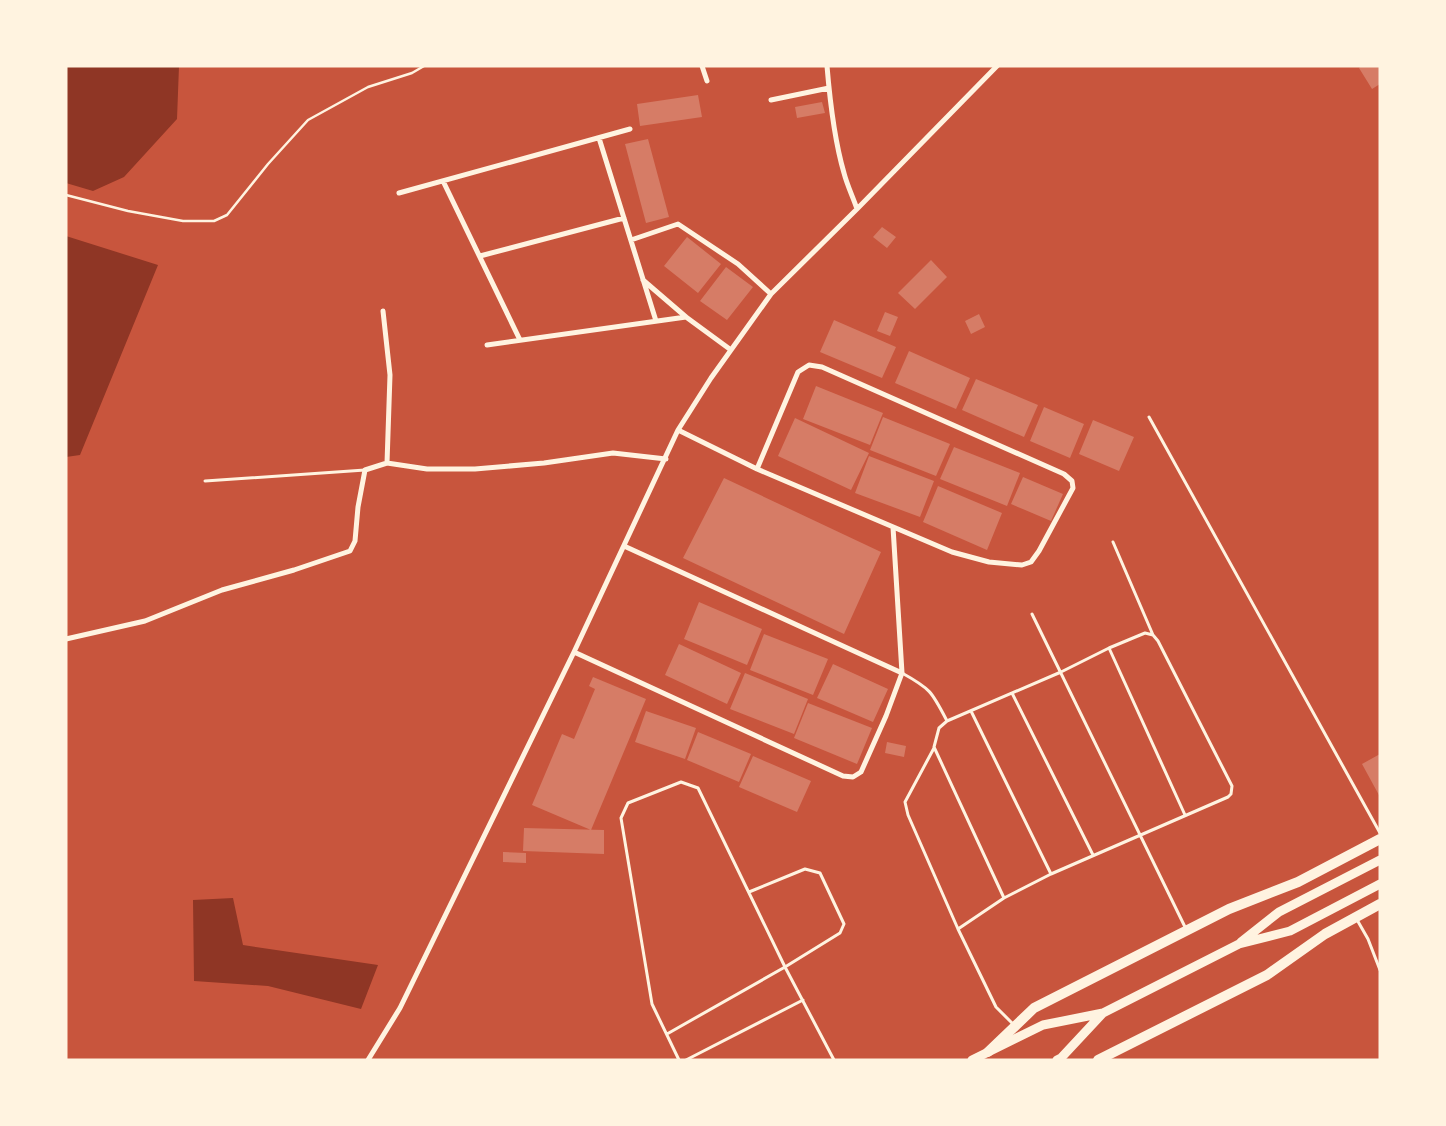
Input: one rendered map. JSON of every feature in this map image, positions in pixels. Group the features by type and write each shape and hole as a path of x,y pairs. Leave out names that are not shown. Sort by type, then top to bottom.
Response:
{"highway":[{"path":"988,1052 1034,1008 1186,930 1229,909 1298,882 1380,839"},
{"path":"1098,1060 1267,975 1325,934 1380,904"}],"main road":[{"path":"972,1060 1043,1025 1103,1013 1239,944 1279,912 1380,860"},
{"path":"1239,944 1290,931 1380,884"},
{"path":"1057,1060 1103,1013"}],"street":[{"path":"702,66 707,81"},
{"path":"827,66 835,134 844,173 857,209"},
{"path":"368,1060 400,1008 574,652 678,430 711,378 771,294 997,66"},
{"path":"771,100 829,88"},
{"path":"399,193 630,129"},
{"path":"599,138 656,321"},
{"path":"443,181 520,340"},
{"path":"480,256 624,218"},
{"path":"631,240 678,224 738,264 771,294"},
{"path":"643,279 686,317 731,350"},
{"path":"383,311 390,376 387,464"},
{"path":"487,345 686,317"},
{"path":"678,430 758,469 892,527 952,552 989,562 1022,565 1031,562 1040,550 1073,488 1072,481 1064,474 822,367 809,365 798,372 758,469"},
{"path":"66,639 145,621 222,590 294,570 350,551 355,541 358,507 366,470 387,464 427,469 475,469 613,454 666,459"},
{"path":"574,652 843,776 853,777 861,772 886,716 902,673 892,527"},
{"path":"624,546 902,673"}],"lane":[{"path":"1149,417 1380,833"},
{"path":"204,481 366,470"},
{"path":"958,929 1004,898 1050,874 1141,836 1231,794 1232,786 1158,641 1153,635 1113,542"},
{"path":"1032,614 1186,930"},
{"path":"1015,1026 996,1007 958,929 908,815 905,802 934,747 939,728 947,721 1061,672 1109,648 1145,633 1153,635"},
{"path":"1109,648 1185,815"},
{"path":"902,673 925,686 934,697 947,721"},
{"path":"1012,694 1093,855"},
{"path":"971,711 1050,874"},
{"path":"934,747 1004,898"},
{"path":"679,1060 652,1004 621,818 628,803 681,782 698,788 785,967 834,1060"},
{"path":"667,1034 785,967 840,933 844,924 820,873 805,869 749,892"},
{"path":"1355,917 1368,939 1380,970"},
{"path":"686,1060 803,1000"}],"path":[{"path":"66,195 128,211 183,221 214,222 227,215 268,164 308,120 368,87 412,73 424,66"}],"shaded area":[{"path":"66,66 179,66 177,119 124,177 93,191 66,183"},
{"path":"66,236 158,265 80,455 66,457"},
{"path":"233,898 243,945 378,965 361,1009 268,986 194,981 193,900"}],"building":[{"path":"1361,66 1380,66 1380,84 1372,89 1359,68"},
{"path":"698,95 702,117 640,126 637,104"},
{"path":"822,102 825,113 797,118 795,107"},
{"path":"648,139 669,217 646,223 625,144"},
{"path":"882,227 896,237 887,248 873,237"},
{"path":"687,237 721,264 698,293 664,266"},
{"path":"931,260 947,277 915,309 898,293"},
{"path":"726,267 753,287 727,320 700,301"},
{"path":"885,312 898,317 890,336 877,331"},
{"path":"979,314 985,327 971,334 965,321"},
{"path":"834,320 896,347 882,378 820,352"},
{"path":"909,351 970,378 956,409 895,383"},
{"path":"976,379 1038,405 1024,437 962,410"},
{"path":"816,386 883,413 870,445 803,419"},
{"path":"1044,407 1084,424 1070,458 1030,441"},
{"path":"883,417 950,444 936,476 870,450"},
{"path":"795,418 869,453 851,490 778,456"},
{"path":"1093,420 1134,437 1119,471 1079,454"},
{"path":"954,447 1020,473 1007,506 940,479"},
{"path":"869,456 934,481 920,517 855,493"},
{"path":"1023,477 1063,494 1051,521 1011,504"},
{"path":"724,478 881,552 844,634 683,558"},
{"path":"938,486 1002,513 987,550 923,522"},
{"path":"699,602 762,629 747,665 684,639"},
{"path":"764,634 828,659 813,695 750,670"},
{"path":"679,644 741,673 727,704 665,675"},
{"path":"833,664 888,689 873,722 817,698"},
{"path":"745,673 808,699 794,734 730,709"},
{"path":"593,677 646,699 591,830 532,805 562,734 574,739 595,689 589,686"},
{"path":"808,703 872,728 857,764 794,738"},
{"path":"646,711 696,728 685,759 635,742"},
{"path":"698,732 751,754 739,782 687,760"},
{"path":"887,742 906,746 904,757 885,753"},
{"path":"1380,754 1380,797 1362,764"},
{"path":"753,756 811,781 797,812 739,787"},
{"path":"524,828 604,830 604,854 523,851"},
{"path":"503,852 526,853 526,863 503,862"}]}
